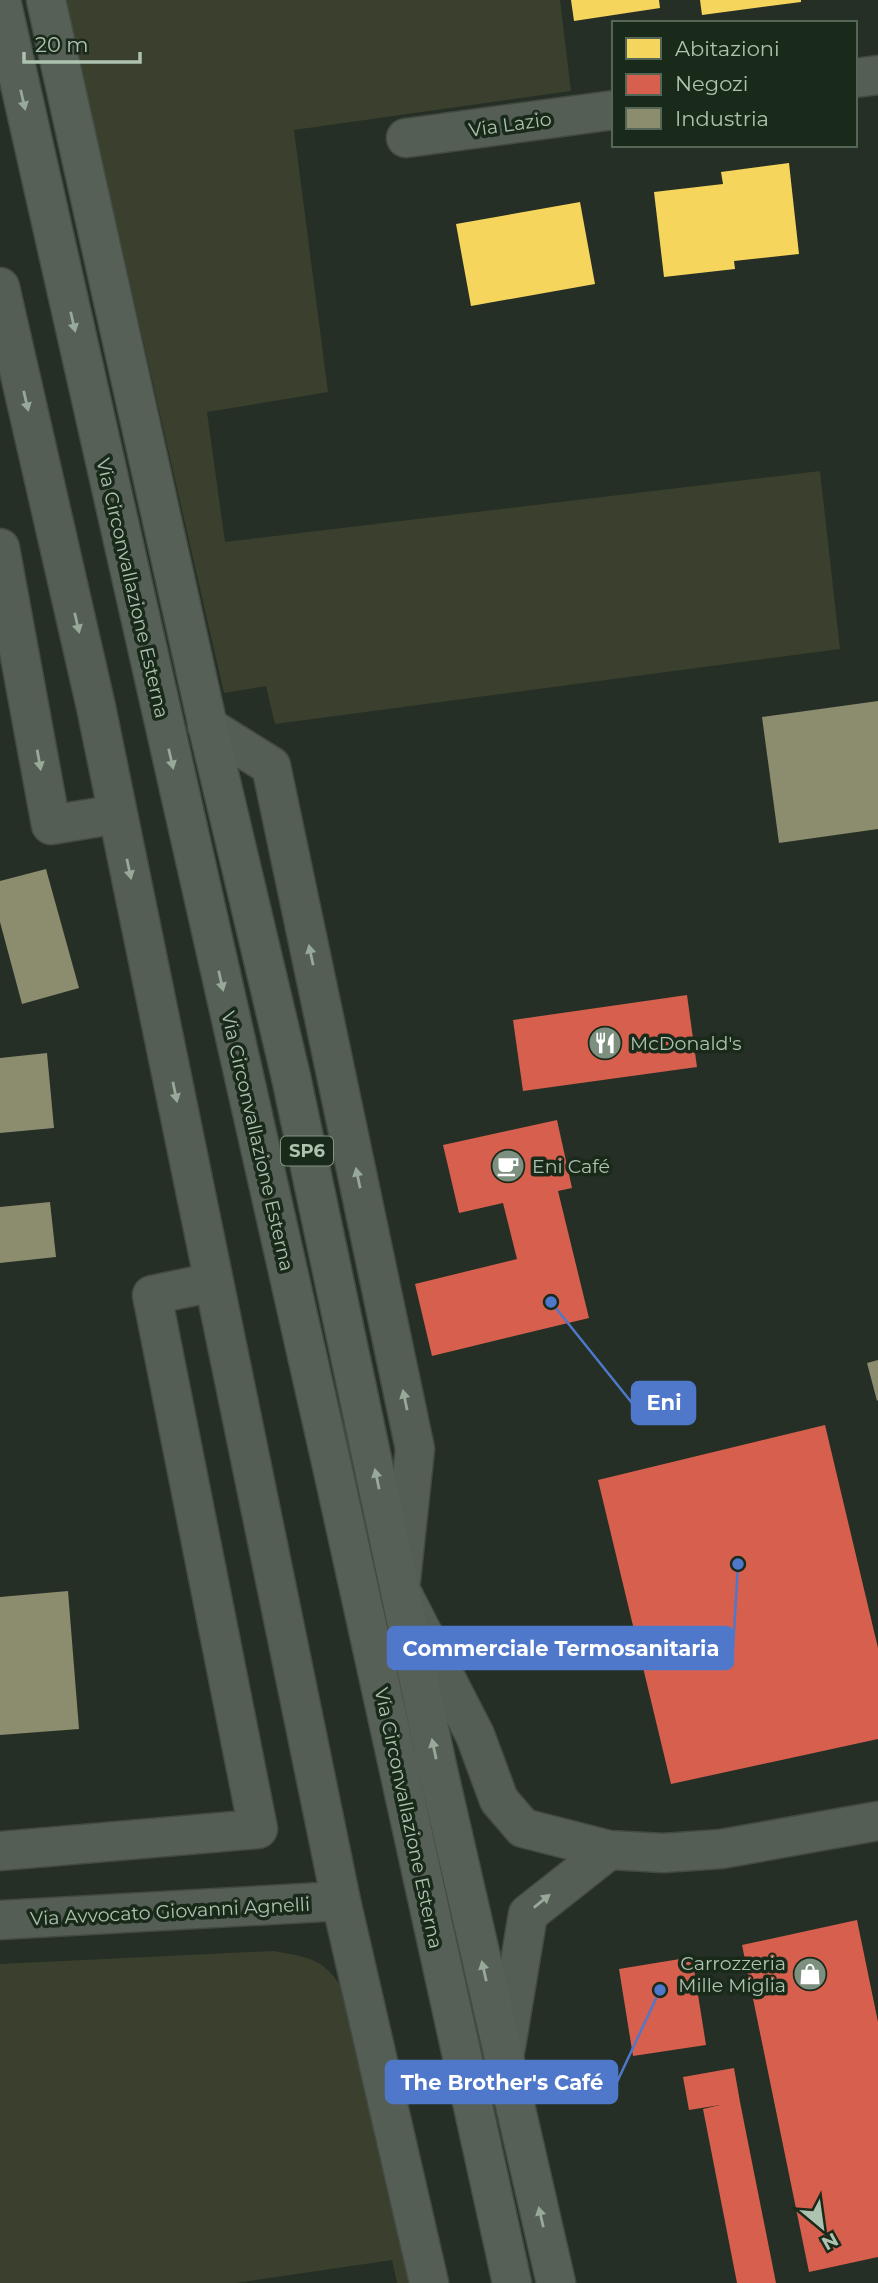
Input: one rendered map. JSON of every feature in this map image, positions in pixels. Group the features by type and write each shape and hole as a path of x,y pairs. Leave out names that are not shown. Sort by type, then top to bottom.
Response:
{"main road":[{"name":"Via Circonvallazione Esterna","path":"1,0 331,1462 512,2283"},
{"name":"Via Circonvallazione Esterna","path":"46,0 207,726 291,1077 400,1589 556,2283"}],"street":[{"path":"857,78 878,75"},
{"name":"Via Lazio","path":"406,138 612,110"},
{"path":"2,305 118,814 341,1902 429,2283"},
{"path":"0,548 15,713 51,825 118,814"},
{"name":"Via Circonvallazione Esterna","path":"207,726 271,766 415,1449 400,1589 475,1735 499,1800 523,1828 610,1850"},
{"path":"0,1851 258,1829 152,1295 214,1282"},
{"path":"504,2059 527,1914 610,1850 663,1853 721,1849 878,1821"},
{"name":"Via Avvocato Giovanni Agnelli","path":"0,1920 341,1902"}],"green space":[{"path":"65,0 560,0 571,91 294,130 328,392 207,412 225,542 820,471 840,649 275,724 266,686 224,693"},
{"path":"274,1951 299,1956 323,1966 346,1993 417,2283 397,2283 392,2260 236,2283 0,2283 0,1964"}],"building: Abitazioni":[{"path":"571,0 659,0 660,8 574,21"},
{"path":"700,0 801,0 801,2 702,15"},
{"path":"789,163 799,254 734,261 735,269 664,277 654,192 723,184 721,172"},
{"path":"580,202 595,284 471,306 456,224"}],"building: Negozi":[{"name":"McDonald's","path":"687,995 697,1067 523,1091 513,1020"},
{"path":"557,1120 572,1188 558,1191 589,1318 432,1356 415,1284 517,1259 503,1203 459,1213 443,1145"},
{"path":"825,1425 878,1648 878,1739 671,1784 598,1480"},
{"path":"857,1920 878,2022 878,2257 809,2272 742,1945"},
{"path":"692,1957 706,2045 633,2056 619,1969"},
{"path":"734,2068 776,2283 737,2283 703,2109 720,2105 689,2110 683,2077"}],"building: Industria":[{"path":"878,701 878,829 779,843 762,717"},
{"path":"46,869 79,988 22,1004 0,922 0,881"},
{"path":"47,1053 54,1128 0,1133 0,1058"},
{"path":"50,1202 56,1257 0,1263 0,1207"},
{"path":"878,1360 878,1400 877,1401 867,1363"},
{"path":"68,1591 79,1729 0,1735 0,1597"}],"place":[{"name":"McDonald's","path":"605,1043"},
{"name":"Eni Café","path":"508,1166"},
{"name":"Eni","path":"551,1302"},
{"name":"Commerciale Termosanitaria","path":"738,1564"},
{"name":"Carrozzeria Mille Miglia","path":"810,1974"},
{"name":"The Brother's Café","path":"660,1990"}]}
